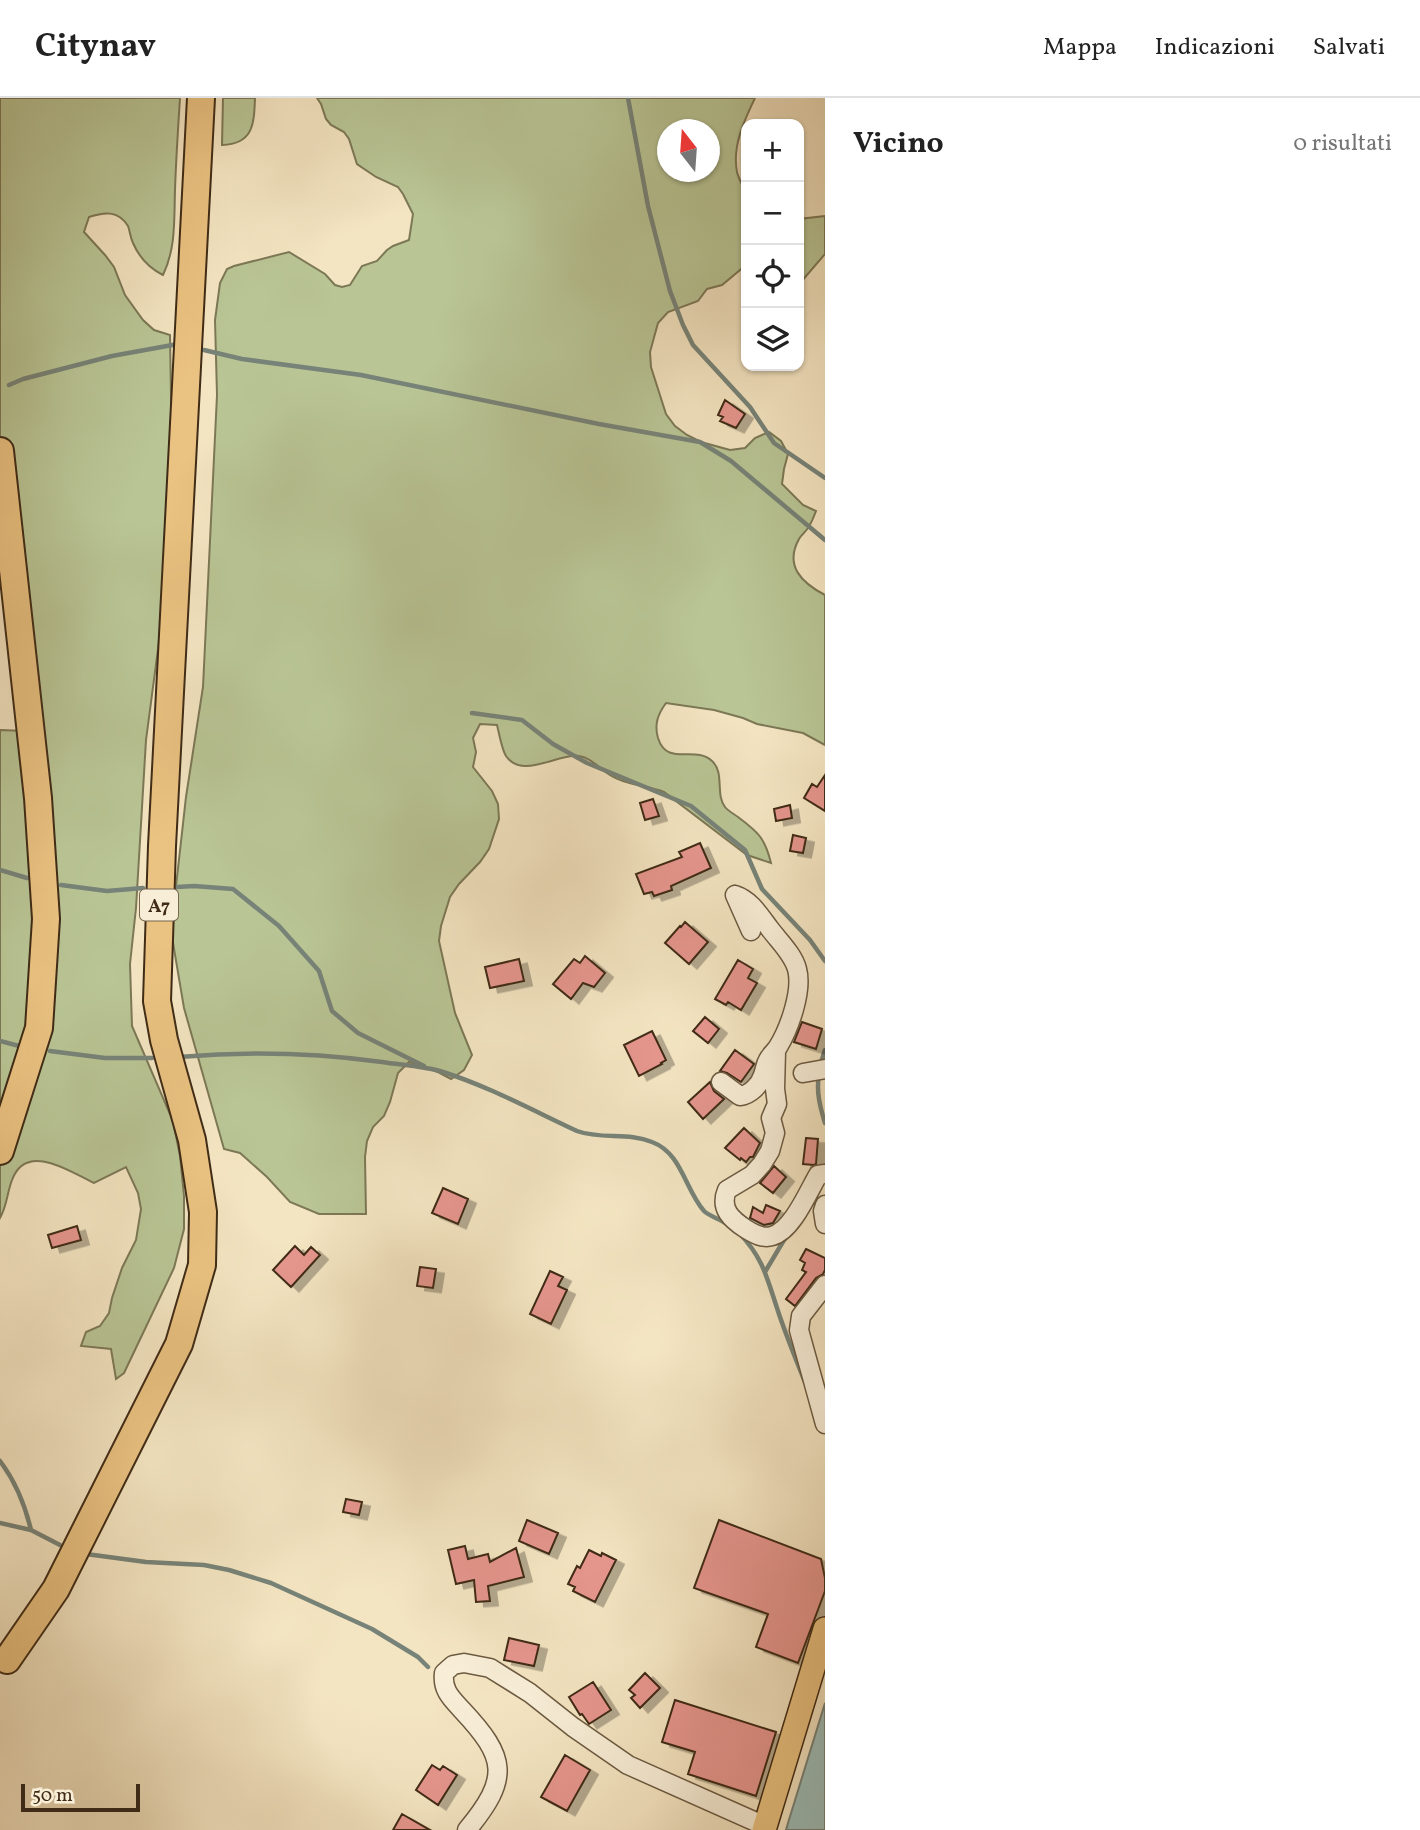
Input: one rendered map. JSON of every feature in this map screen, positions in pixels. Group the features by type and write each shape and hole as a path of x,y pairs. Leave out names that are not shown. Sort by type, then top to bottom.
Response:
{"highway":[{"name":"A7","path":"7,1660 57,1589 179,1344 202,1265 203,1212 192,1140 164,1040 157,1001 162,846 201,98"},
{"path":"0,451 38,798 46,919 39,1028 0,1151"}],"main road":[{"path":"764,1828 825,1629"}],"street":[{"path":"721,1082 740,1096 755,1089 762,1079 766,1062 776,1051 792,1016 796,998 797,967 753,907 736,895 751,931"},
{"path":"776,1051 777,1104 771,1118 775,1133 771,1151 752,1175 727,1190 725,1208 732,1220 755,1235 773,1236 785,1228 797,1212 818,1175 825,1174"},
{"path":"803,1073 825,1069"},
{"path":"825,1205 825,1224"},
{"path":"825,1285 801,1316 799,1330 825,1424"},
{"path":"467,1830 486,1807 495,1786 498,1762 485,1736 445,1690 444,1673 453,1665 464,1663 490,1668 514,1682 628,1765 764,1828"}],"green space":[{"path":"0,98 180,98 174,234 163,275 141,257 132,241 128,226 120,217 105,213 89,217 84,232 114,267 125,295 143,320 154,330 170,335 172,459 162,619 146,740 130,964 132,1026 173,1121 180,1156 184,1229 174,1268 124,1373 116,1379 111,1349 81,1346 86,1332 100,1326 109,1313 122,1268 136,1240 141,1209 138,1193 126,1167 94,1183 50,1163 27,1162 19,1168 12,1180 0,1218 0,730 26,731 0,556"},
{"path":"223,98 255,98 253,124 241,141 233,144 222,145"},
{"path":"317,98 755,98 746,119 741,119 736,153 737,172 741,182 741,269 722,285 707,289 698,301 668,312 658,323 650,352 651,367 666,414 675,426 687,435 730,450 745,448 755,438 769,432 781,441 788,454 782,484 803,505 816,511 795,549 795,565 798,573 809,585 825,595 825,745 803,733 757,724 714,710 666,703 657,719 658,738 668,752 705,757 716,766 722,802 760,836 771,863 747,855 664,792 613,777 583,757 570,756 531,766 513,763 506,756 497,725 480,724 473,738 476,752 473,767 492,791 498,804 499,819 489,849 450,897 439,941 455,1013 472,1055 464,1070 451,1079 409,1062 398,1073 384,1116 373,1127 367,1141 366,1214 319,1214 290,1202 240,1153 224,1149 184,1008 171,931 186,797 203,687 217,395 215,320 220,283 227,269 289,252 325,274 335,285 342,287 350,285 362,266 377,261 393,246 409,240 413,214 403,194 398,187 357,164 349,139 326,119"},
{"path":"825,216 825,254 804,278 804,245 804,218"}],"water":[{"path":"825,1703 825,1830 786,1830 788,1823"}],"building":[{"path":"725,400 745,414 736,428 720,421 723,417 718,415"},
{"path":"825,775 825,811 804,798 812,784 817,787"},
{"path":"653,799 659,816 645,820 640,803"},
{"path":"790,805 792,818 776,821 774,809"},
{"path":"793,835 806,838 803,853 790,851"},
{"path":"700,843 711,868 671,886 672,890 654,896 652,892 644,894 636,874 682,857 679,852"},
{"path":"685,922 708,942 689,964 665,943"},
{"path":"585,956 605,973 594,987 583,983 571,999 553,984 574,959 580,963"},
{"path":"519,959 524,981 490,988 485,967"},
{"path":"738,960 753,969 748,978 757,983 741,1010 728,1002 726,1005 715,999"},
{"path":"705,1017 719,1029 708,1043 693,1031"},
{"path":"802,1022 822,1029 816,1049 794,1042"},
{"path":"652,1031 666,1060 639,1076 624,1045"},
{"path":"735,1050 754,1064 741,1082 720,1071"},
{"path":"710,1082 714,1091 724,1099 703,1119 688,1102"},
{"path":"744,1128 760,1143 753,1157 746,1162 725,1148"},
{"path":"806,1138 818,1139 814,1165 803,1164"},
{"path":"774,1166 786,1177 773,1193 760,1183"},
{"path":"443,1188 468,1199 458,1224 432,1213"},
{"path":"766,1205 780,1211 773,1223 764,1225 750,1218 753,1207 763,1213"},
{"path":"77,1226 81,1240 52,1248 48,1235"},
{"path":"295,1246 304,1255 311,1247 320,1255 291,1287 273,1270"},
{"path":"806,1249 825,1258 825,1270 795,1306 786,1299 806,1272 802,1270 805,1263 800,1260"},
{"path":"420,1267 436,1269 433,1288 417,1286"},
{"path":"550,1271 563,1277 558,1286 567,1290 551,1324 530,1314"},
{"path":"346,1499 362,1502 359,1515 343,1512"},
{"path":"527,1520 558,1533 549,1554 519,1541"},
{"path":"719,1520 821,1559 825,1591 798,1663 756,1647 768,1614 694,1588"},
{"path":"465,1546 468,1559 488,1554 490,1562 516,1548 524,1577 488,1586 490,1601 476,1602 474,1580 456,1584 448,1550"},
{"path":"589,1550 616,1560 595,1602 573,1591 575,1587 568,1584"},
{"path":"509,1638 539,1645 534,1666 504,1660"},
{"path":"645,1673 660,1688 640,1708 631,1698 635,1695 629,1690"},
{"path":"593,1682 611,1710 589,1724 569,1697"},
{"path":"675,1700 776,1732 756,1796 688,1774 695,1752 662,1742"},
{"path":"565,1755 590,1770 567,1811 541,1797"},
{"path":"432,1765 440,1770 443,1766 457,1775 438,1805 416,1790"},
{"path":"402,1814 430,1830 393,1830"}],"waterway":[{"path":"628,98 648,206 670,291 693,345 750,407 774,443 825,478"},
{"path":"9,385 112,356 178,344"},
{"path":"204,350 242,359 361,375 700,442 731,461 825,540"},
{"path":"472,713 522,720 553,744 587,763 691,806 745,850 762,889 810,940 825,961"},
{"path":"0,870 27,878"},
{"path":"61,885 107,891 143,888"},
{"path":"177,887 233,889 279,926 319,971 332,1011 358,1033 424,1066"},
{"path":"0,1041 23,1047"},
{"path":"820,1066 825,1050"},
{"path":"50,1051 105,1058 152,1058"},
{"path":"179,1057 230,1054 306,1055 440,1071 493,1091 577,1131 643,1139 662,1147 677,1163 704,1211 728,1225"},
{"path":"819,1075 819,1099 825,1123"},
{"path":"740,1234 754,1251 763,1269 805,1382"},
{"path":"765,1272 787,1235"},
{"path":"0,1461 19,1494 31,1530"},
{"path":"0,1523 31,1530 60,1545"},
{"path":"86,1554 146,1562 204,1565 271,1583 372,1629 418,1657 428,1667"}]}
